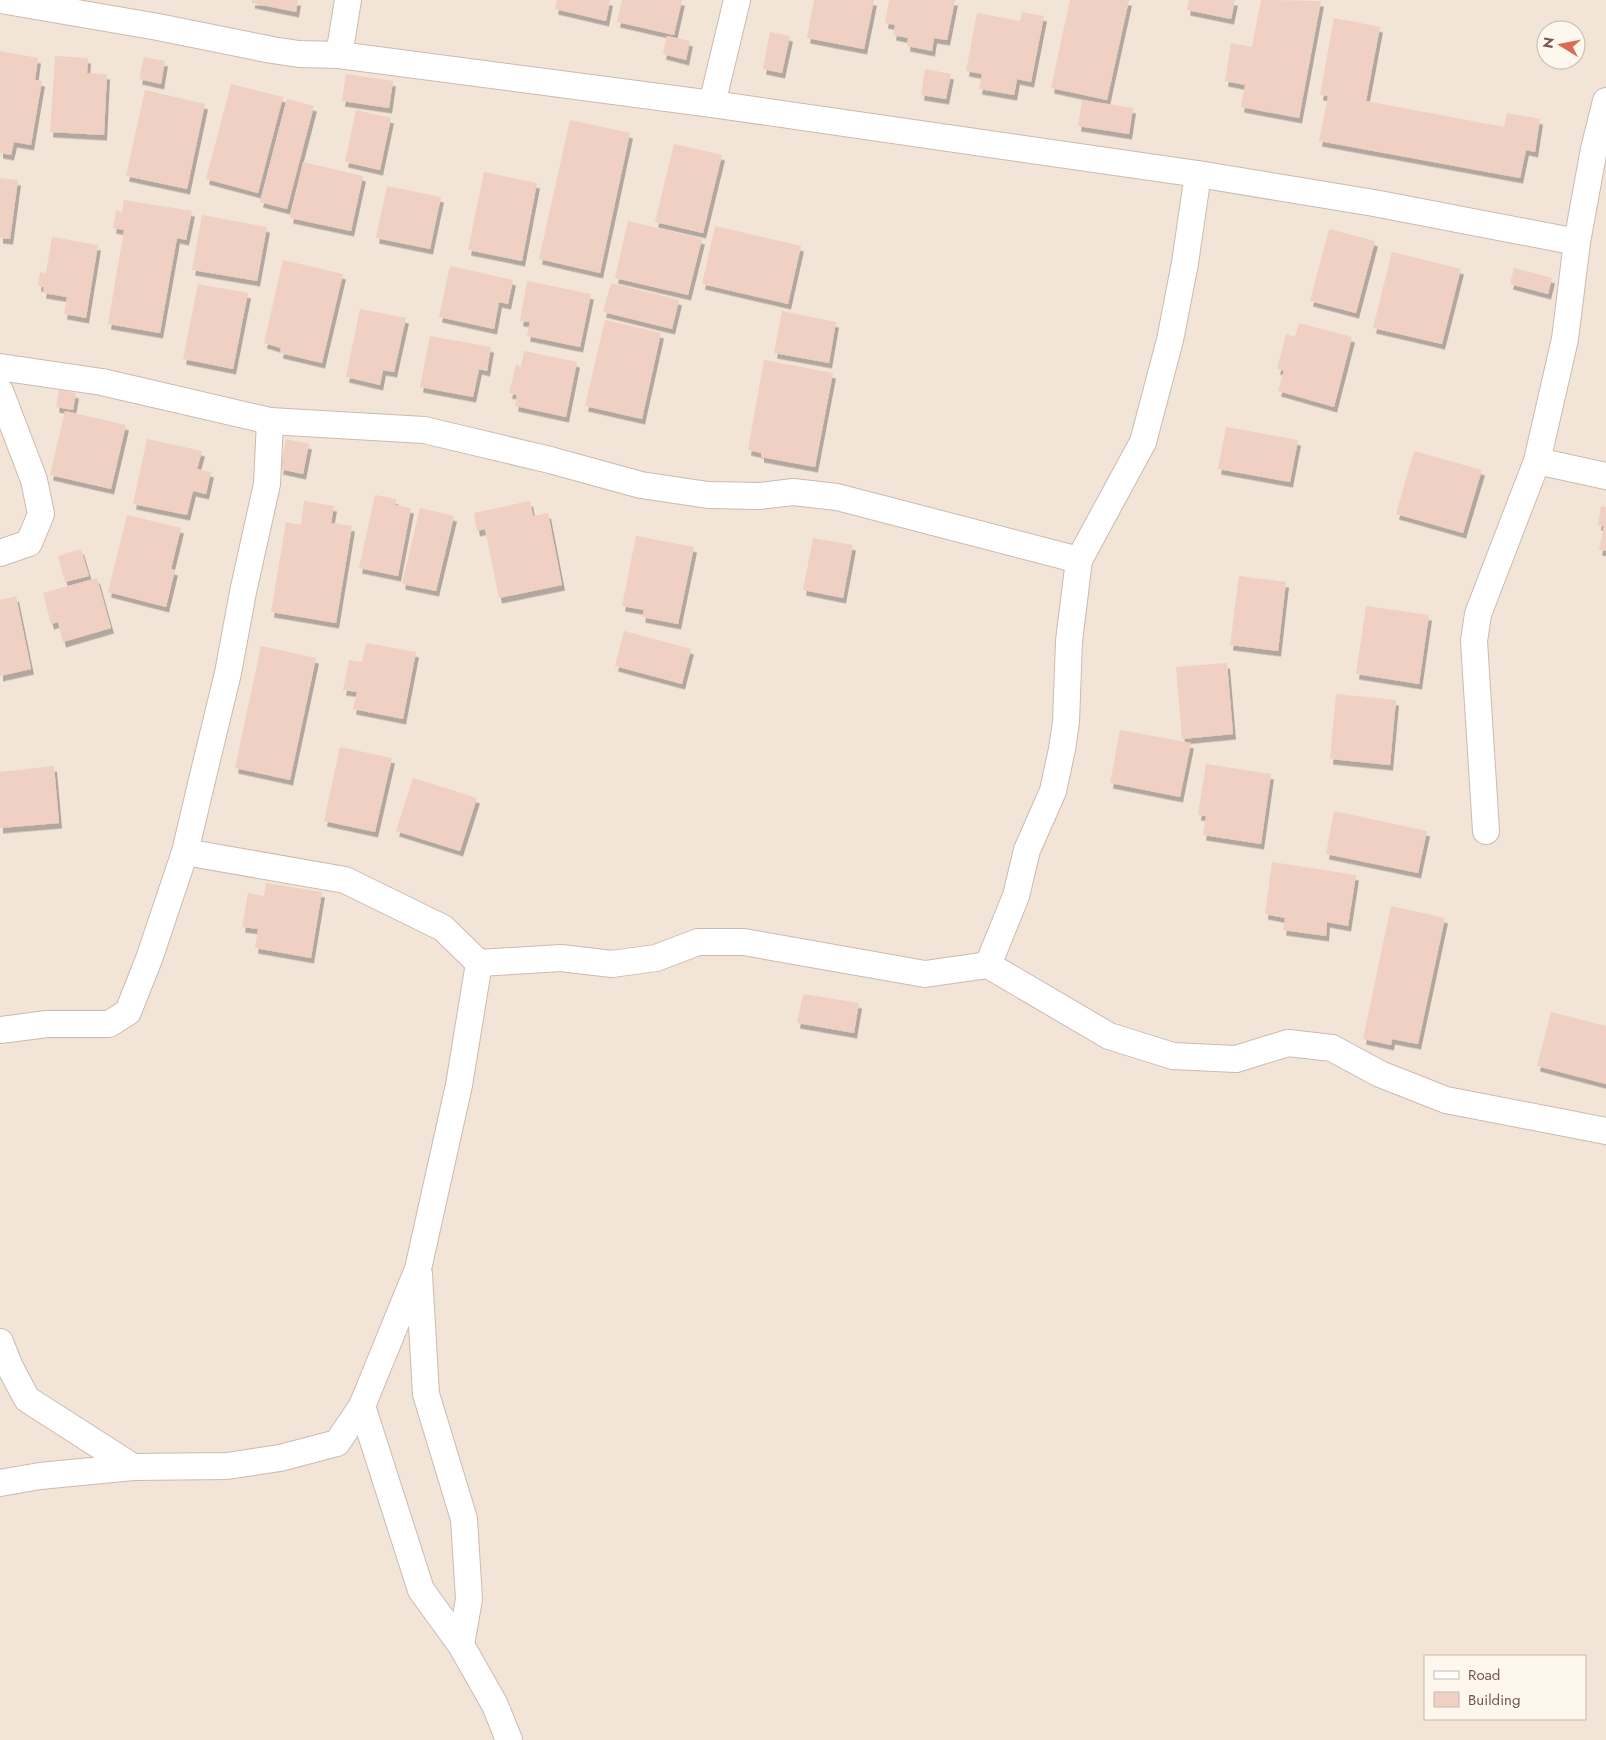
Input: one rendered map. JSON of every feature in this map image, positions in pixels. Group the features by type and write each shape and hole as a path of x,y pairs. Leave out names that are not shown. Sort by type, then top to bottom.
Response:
{"street":[{"path":"1,0 299,54 340,55 712,104 1198,174 1374,203 1578,242"},
{"path":"340,55 348,0"},
{"path":"712,104 737,0"},
{"path":"1486,831 1474,640 1481,606 1537,461 1565,339 1578,242 1594,149 1606,101"},
{"path":"988,965 1016,896 1027,850 1053,791 1066,722 1069,641 1079,560 1143,442 1170,340 1185,263 1198,174"},
{"path":"0,367 102,382 270,421 424,430 550,460 641,486 699,493 760,496 793,492 837,497 1079,560"},
{"path":"0,391 34,480 41,514 28,543 0,553"},
{"path":"0,1030 47,1024 109,1024 128,1012 149,959 185,852 228,674 242,592 267,484 270,421"},
{"path":"1537,461 1606,476"},
{"path":"185,852 345,880 443,928 479,963 561,958 612,964 656,958 698,942 744,942 925,974 988,965 1109,1036 1173,1056 1236,1059 1288,1042 1332,1048 1380,1074 1446,1100 1606,1131"},
{"path":"0,1483 40,1476 134,1467 227,1466 280,1458 337,1443 362,1406 418,1269 459,1084 479,963"},
{"path":"418,1269 426,1394 464,1519 469,1599 461,1645"},
{"path":"0,1342 10,1367 27,1399 134,1467"},
{"path":"362,1406 421,1590 461,1645 495,1705 509,1740"}],"shaded area":[{"path":"0,0 1606,0 1606,1740 0,1740"}],"building":[{"path":"252,0 298,0 296,12 252,3"},
{"path":"557,0 610,0 606,21 555,9"},
{"path":"622,0 682,0 674,35 617,22"},
{"path":"814,0 874,0 864,49 807,38"},
{"path":"889,0 955,0 947,40 934,38 932,51 907,46 908,38 893,35 895,25 885,23"},
{"path":"1070,0 1129,0 1107,100 1051,88"},
{"path":"1189,0 1235,0 1231,19 1187,10"},
{"path":"1261,0 1321,1 1299,118 1241,107 1245,85 1225,81 1231,43 1252,47"},
{"path":"1022,12 1044,16 1031,82 1017,79 1014,95 979,89 982,74 966,71 977,13 1020,21"},
{"path":"1334,18 1380,27 1366,101 1504,127 1507,113 1540,119 1535,152 1526,150 1520,178 1319,141 1328,96 1320,95"},
{"path":"770,32 790,36 782,73 763,69"},
{"path":"667,36 690,41 686,60 663,54"},
{"path":"0,51 38,58 35,80 42,81 31,145 14,142 11,155 0,153"},
{"path":"55,56 88,58 87,73 107,74 104,135 50,132"},
{"path":"144,57 165,61 161,84 139,79"},
{"path":"925,69 951,74 946,99 921,95"},
{"path":"346,74 393,81 389,108 342,101"},
{"path":"231,84 283,97 258,193 206,179"},
{"path":"145,90 205,104 187,189 126,176"},
{"path":"287,99 314,106 287,209 260,202"},
{"path":"1082,100 1133,108 1129,134 1078,126"},
{"path":"356,110 391,118 380,170 345,162"},
{"path":"570,120 630,133 600,273 539,259"},
{"path":"674,144 722,155 703,233 655,222"},
{"path":"303,162 363,176 351,231 290,218"},
{"path":"484,172 537,183 522,261 468,250"},
{"path":"0,178 18,180 10,239 0,238"},
{"path":"387,186 441,197 430,249 376,238"},
{"path":"124,200 192,211 186,240 177,238 160,333 108,324 124,230 113,228 116,211 122,212"},
{"path":"202,215 267,227 257,281 192,270"},
{"path":"628,221 702,239 688,295 615,278"},
{"path":"715,226 801,246 788,304 702,284"},
{"path":"1329,229 1375,241 1356,313 1310,301"},
{"path":"52,237 98,245 86,318 64,314 67,297 43,293 44,287 38,286 40,272 46,273"},
{"path":"1392,252 1461,269 1442,344 1373,328"},
{"path":"283,260 343,274 322,363 280,353 281,348 264,343"},
{"path":"450,266 513,280 508,304 499,302 494,329 439,317"},
{"path":"1514,268 1552,278 1548,294 1510,284"},
{"path":"527,281 591,294 580,347 527,336 530,322 520,321"},
{"path":"611,283 679,300 672,329 603,312"},
{"path":"198,284 248,293 233,369 183,359"},
{"path":"360,309 406,318 394,372 383,370 380,385 346,377"},
{"path":"782,311 836,322 829,363 774,353"},
{"path":"605,320 661,333 642,419 585,406"},
{"path":"1299,323 1352,337 1334,407 1278,391 1284,371 1277,369 1286,334 1295,337"},
{"path":"430,336 491,347 487,371 479,369 473,397 420,387"},
{"path":"524,351 577,362 566,417 515,406 517,395 509,393 516,365 521,367"},
{"path":"764,360 833,373 815,467 761,457 761,453 748,450"},
{"path":"59,390 76,393 73,410 56,407"},
{"path":"65,411 126,425 111,489 50,475"},
{"path":"1226,427 1298,440 1290,482 1218,469"},
{"path":"147,439 202,451 197,469 211,472 206,494 193,491 187,515 133,504"},
{"path":"286,439 309,444 303,474 280,469"},
{"path":"1414,451 1482,470 1463,533 1396,514"},
{"path":"375,495 396,499 395,505 411,508 398,576 359,568"},
{"path":"304,501 334,506 331,523 352,526 336,623 271,612 286,522 301,525"},
{"path":"530,501 533,516 548,513 562,585 499,598 485,529 477,531 474,513"},
{"path":"1601,506 1606,507 1606,551 1599,550 1604,526 1598,525"},
{"path":"420,508 454,516 436,591 402,584"},
{"path":"127,515 181,528 171,569 175,570 166,607 108,592"},
{"path":"636,536 694,547 678,624 642,617 644,610 622,606"},
{"path":"813,538 853,545 843,598 803,590"},
{"path":"81,549 89,576 65,582 58,556"},
{"path":"1239,576 1286,582 1278,651 1230,645"},
{"path":"97,578 111,628 63,642 58,622 51,624 43,593"},
{"path":"16,596 31,669 0,676 0,600"},
{"path":"1366,606 1429,615 1419,684 1356,674"},
{"path":"624,631 691,649 682,684 615,666"},
{"path":"366,643 416,652 403,719 353,709 357,692 343,690 349,660 362,662"},
{"path":"261,646 316,658 290,780 235,768"},
{"path":"1227,663 1233,734 1182,739 1176,667"},
{"path":"1336,694 1396,700 1390,765 1330,759"},
{"path":"1120,730 1191,743 1180,797 1110,783"},
{"path":"340,747 392,758 375,832 324,821"},
{"path":"1206,764 1271,774 1261,844 1203,835 1206,816 1198,815"},
{"path":"54,766 59,823 0,828 0,772"},
{"path":"413,778 477,798 460,851 396,831"},
{"path":"1334,811 1427,831 1418,873 1326,854"},
{"path":"1272,862 1356,875 1348,926 1327,922 1326,936 1283,930 1285,918 1265,914"},
{"path":"266,883 322,892 311,958 255,948 258,929 242,927 248,893 264,896"},
{"path":"1391,906 1445,918 1418,1044 1392,1039 1391,1045 1363,1039"},
{"path":"803,994 859,1003 854,1033 797,1023"},
{"path":"1551,1012 1606,1026 1606,1084 1537,1066"}]}
